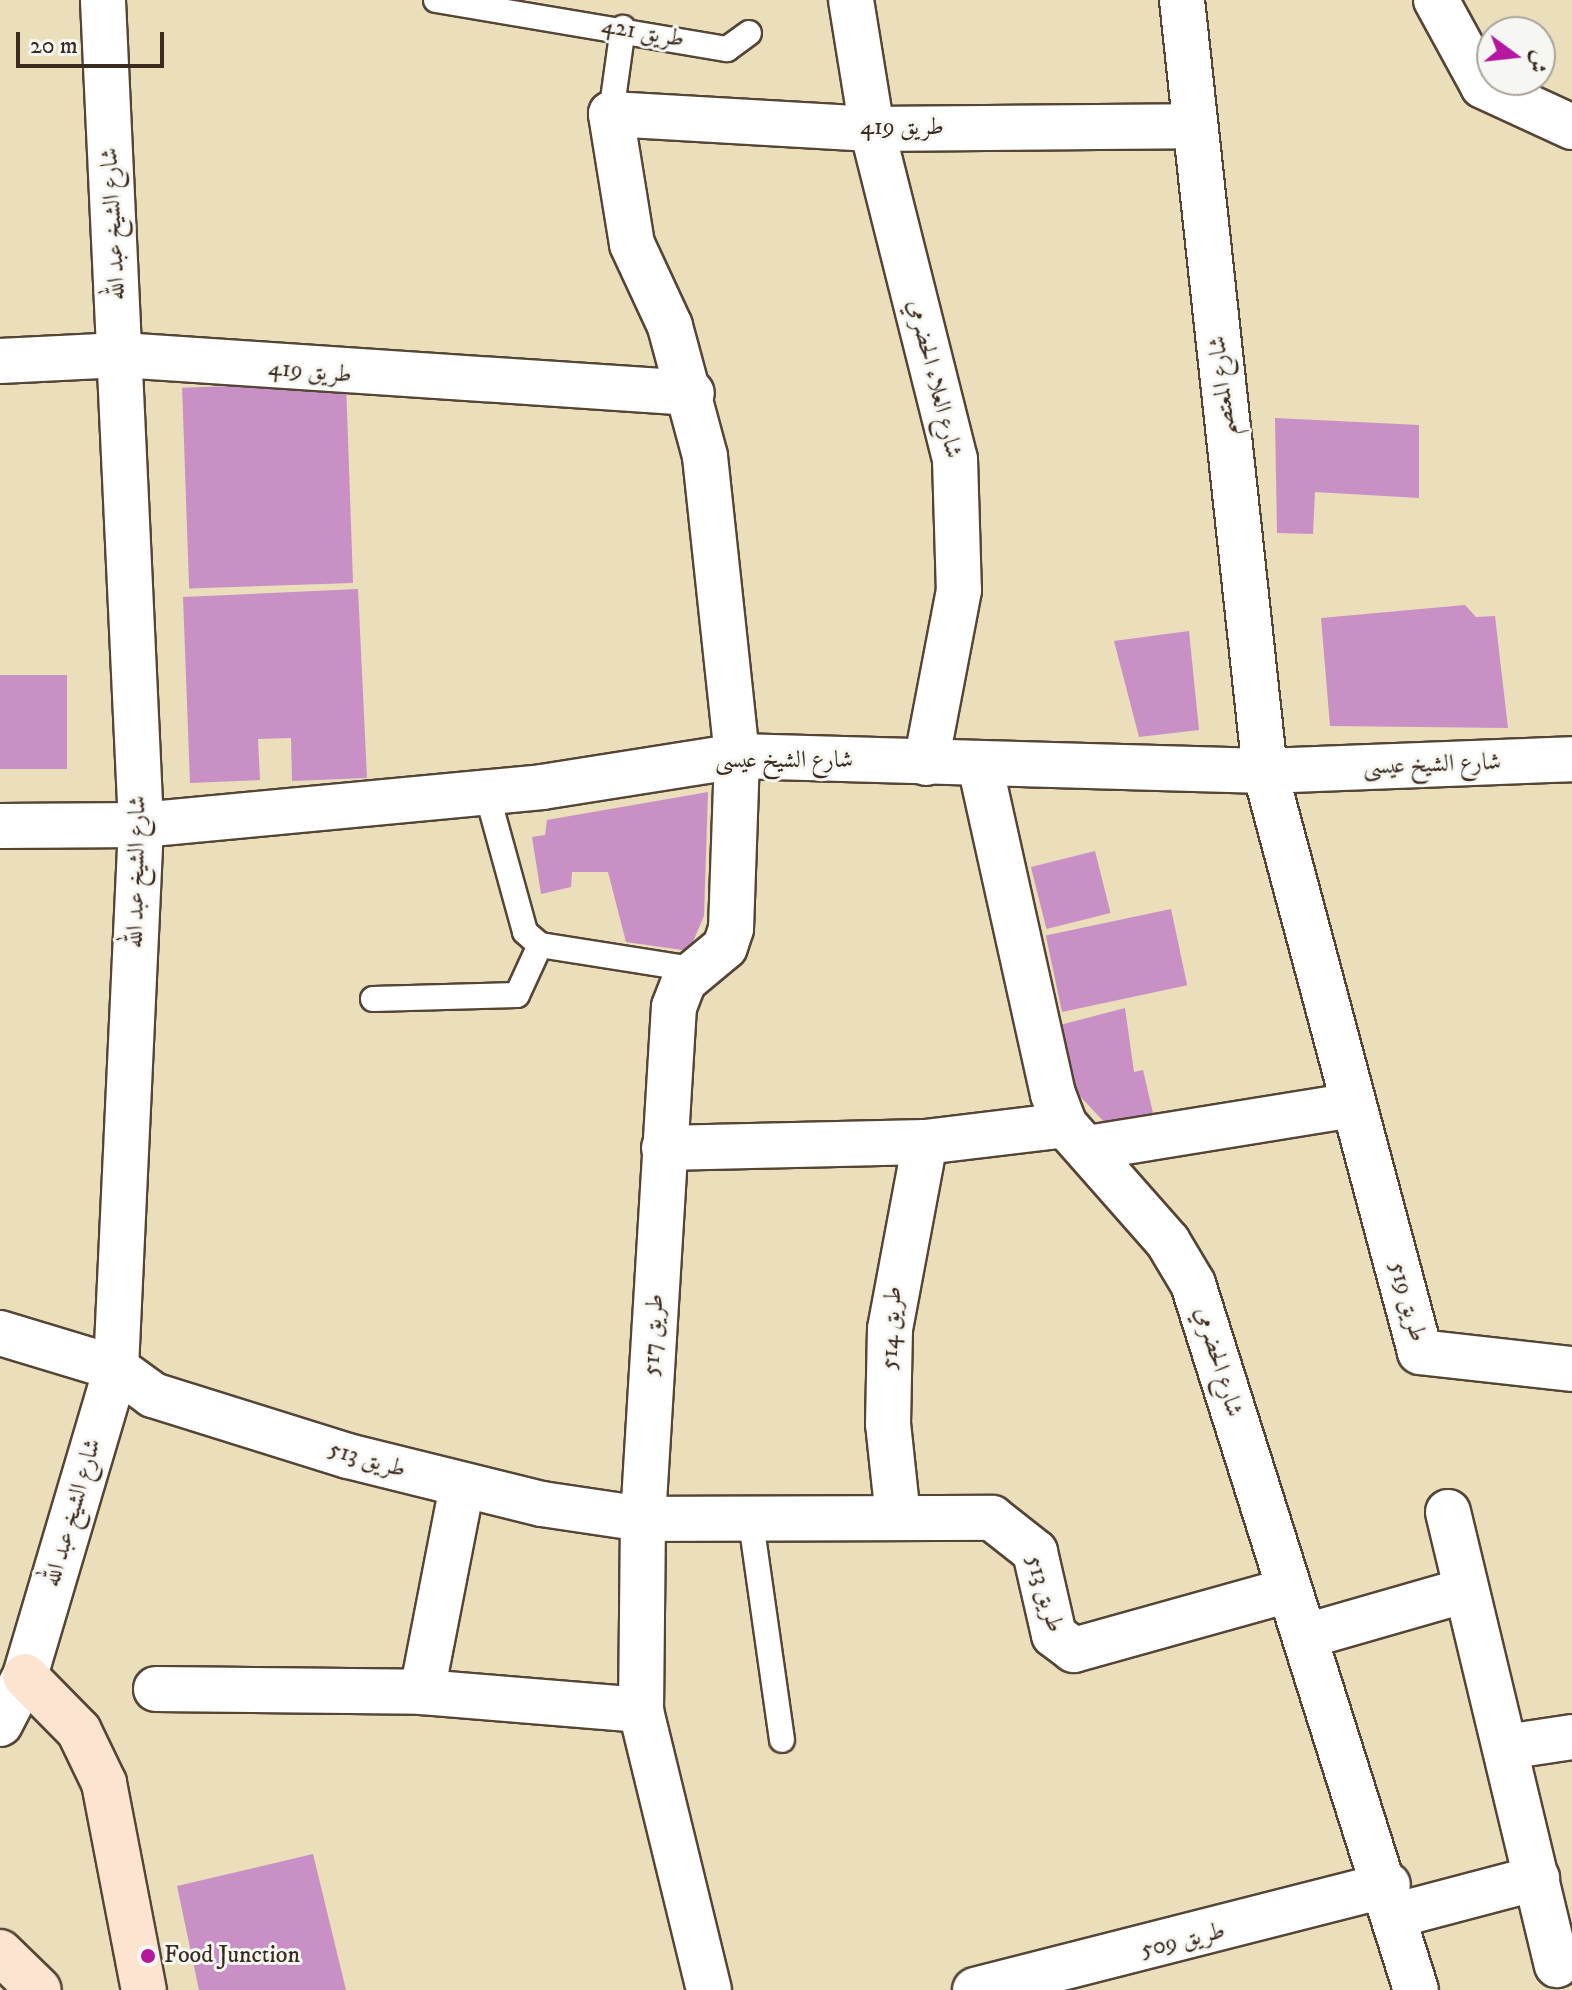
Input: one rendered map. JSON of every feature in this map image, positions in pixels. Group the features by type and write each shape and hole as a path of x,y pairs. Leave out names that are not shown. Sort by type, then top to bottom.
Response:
{"main road":[{"path":"25,1676 79,1731 104,1783 127,1871 144,1990"},
{"path":"0,1952 39,1990"}],"street":[{"name":"شارع الشيخ عبد الله","path":"0,1724 25,1676 116,1368 141,825 103,0"},
{"name":"شارع العلاء الحضرمي","path":"851,0 872,129 956,472 959,590 926,763"},
{"name":"شارع المعتصم","path":"1182,0 1265,771"},
{"path":"1436,0 1483,86 1554,118"},
{"name":"طريق 419","path":"611,114 872,129 1194,126"},
{"path":"611,114 632,244 692,393 715,526 737,756"},
{"name":"طريق 419","path":"0,361 121,355 692,393"},
{"name":"شارع الشيخ عيسى","path":"0,826 141,825 486,790 737,756 1265,771 1572,759"},
{"name":"طريق 517","path":"709,1990 641,1710 643,1519 674,1007 684,981 725,947 731,929 737,756"},
{"name":"شارع الحضرمي","path":"980,765 1076,1137 1129,1206 1168,1242 1193,1284 1289,1590 1393,1900 1416,1990"},
{"name":"طريق 519","path":"1265,771 1420,1352 1572,1369"},
{"path":"664,1148 1076,1137 1353,1105"},
{"name":"طريق 514","path":"898,1517 888,1424 890,1329 925,1142"},
{"name":"طريق 513","path":"0,1333 116,1368 153,1395 462,1487 643,1519 751,1522 898,1517 992,1518 1017,1531 1035,1552 1054,1635 1074,1650 1289,1590"},
{"path":"422,1692 462,1487"},
{"path":"1448,1512 1557,1965"},
{"path":"1306,1636 1466,1590"},
{"path":"156,1689 422,1692 641,1710"},
{"path":"1506,1747 1572,1737"},
{"name":"طريق 509","path":"975,1990 1393,1900 1537,1878"}],"lane":[{"name":"طريق 421","path":"436,0 623,28 727,49 749,33"},
{"path":"611,114 623,28"},
{"path":"486,790 525,932 540,945 698,970"},
{"path":"373,999 517,995 540,945"},
{"path":"751,1522 782,1740"}],"building":[{"path":"346,382 353,583 189,589 182,388"},
{"path":"1275,418 1419,425 1419,498 1315,492 1313,534 1277,533"},
{"path":"358,589 367,778 292,781 291,738 258,739 260,780 190,783 183,597"},
{"path":"1465,605 1476,617 1495,616 1508,728 1330,726 1321,618"},
{"path":"1189,631 1199,730 1139,737 1114,641"},
{"path":"0,675 67,675 67,769 0,769"},
{"path":"708,792 704,916 689,951 626,942 608,872 572,872 571,887 541,894 532,837 545,835 547,820"},
{"path":"1095,851 1110,913 1046,929 1031,867"},
{"path":"1171,909 1187,985 1062,1012 1046,936"},
{"path":"1125,1008 1134,1072 1143,1070 1153,1113 1107,1125 1077,1093 1060,1025"},
{"path":"313,1854 346,1990 199,1990 177,1886"}],"place":[{"name":"Food Junction","path":"148,1956"}]}
